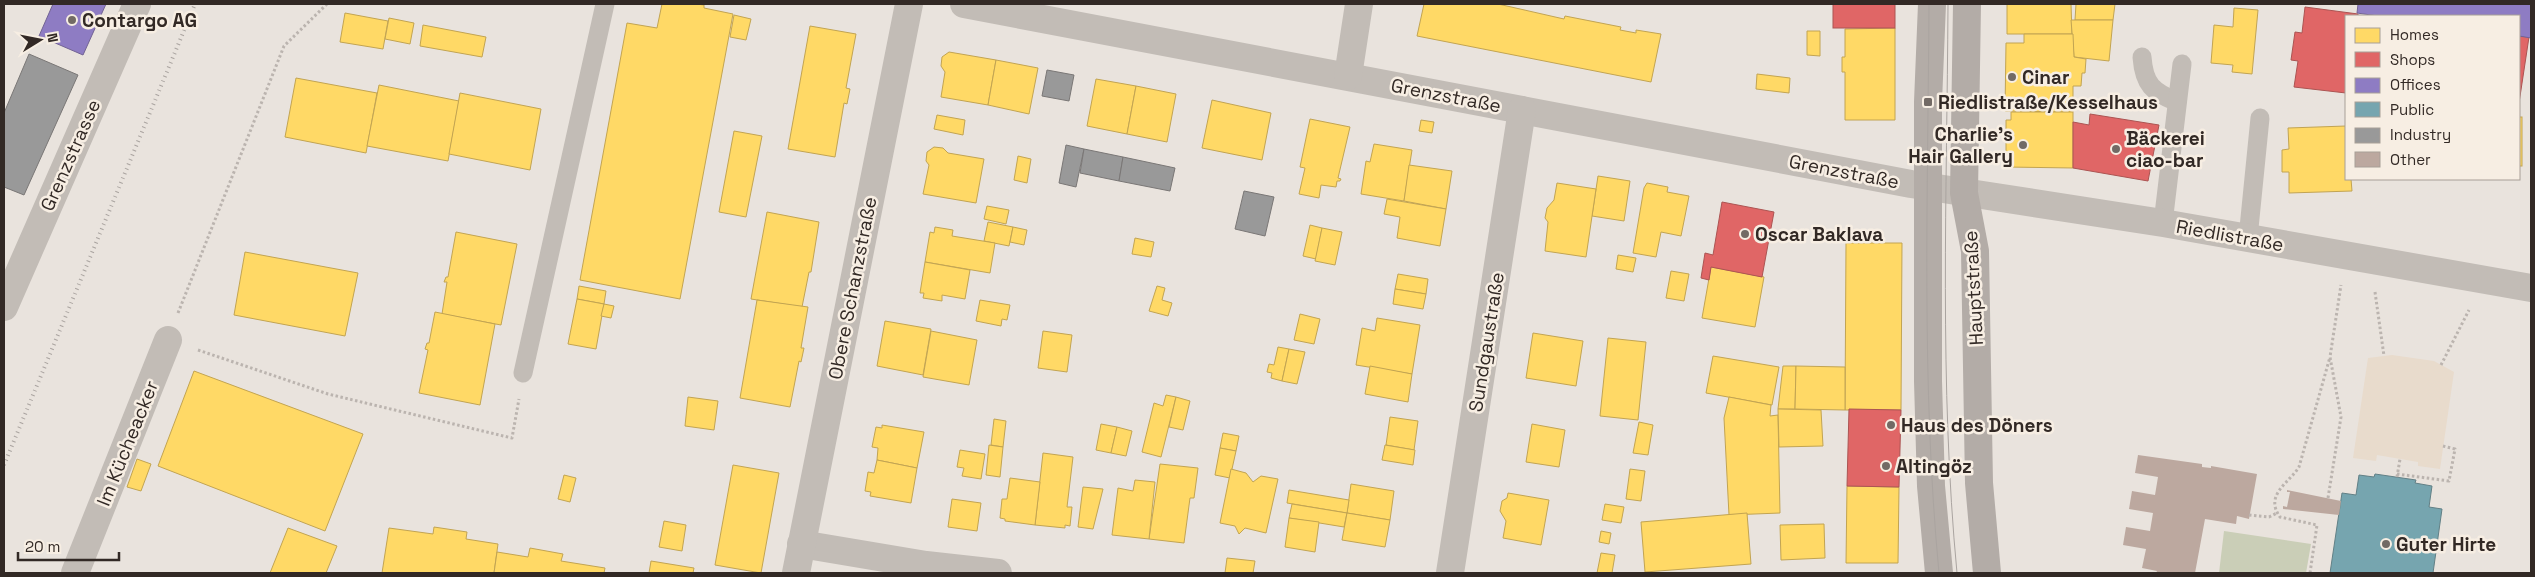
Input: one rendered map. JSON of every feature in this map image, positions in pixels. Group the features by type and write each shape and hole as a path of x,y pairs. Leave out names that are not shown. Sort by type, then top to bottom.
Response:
{"main road":[{"path":"1932,4 1928,186 1928,413 1931,486 1939,573"},
{"name":"Hauptstraße","path":"1967,4 1964,193 1975,251 1979,483 1987,573"}],"street":[{"name":"Grenzstrasse","path":"4,307 137,4"},
{"name":"Obere Schanzstraße","path":"796,573 909,4"},
{"name":"Grenzstraße","path":"964,4 1928,186"},
{"path":"1348,76 1358,4"},
{"name":"Sundgaustraße","path":"1450,573 1522,110"},
{"name":"Riedlistraße","path":"1928,186 2163,223 2531,288"},
{"name":"Im Kücheacker","path":"75,573 168,340"},
{"path":"801,544 926,565 998,573"}],"lane":[{"path":"523,373 605,4"},
{"path":"2142,57 2143,71 2148,84 2158,94 2177,102"},
{"path":"2163,223 2182,64"},
{"path":"2248,238 2260,118"}],"path":[{"path":"326,4 284,46 168,340 328,394 512,438 523,373"},
{"path":"2357,257 2384,356"},
{"path":"2310,573 2317,525 2280,517 2274,502 2276,494 2299,467 2357,257"},
{"path":"2441,365 2484,280"},
{"path":"2328,498 2341,417 2330,357"},
{"path":"2400,459 2397,476 2449,481 2454,449 2443,446"},
{"path":"2249,515 2269,517 2277,512"}],"green space":[{"path":"2224,531 2311,544 2306,573 2219,573"}],"shaded area":[{"path":"2392,355 2434,361 2454,372 2440,469 2418,466 2418,462 2377,455 2376,461 2353,458 2368,358"}],"building: Homes":[{"path":"662,4 697,4 704,5 704,8 733,14 680,299 580,280 627,23 657,28"},
{"path":"1424,4 1498,4 1564,19 1565,16 1621,27 1620,30 1636,33 1636,30 1661,34 1651,82 1417,36"},
{"path":"2007,4 2071,4 2072,34 2007,34"},
{"path":"2076,4 2115,4 2113,20 2075,20"},
{"path":"2234,8 2258,10 2252,74 2232,72 2233,65 2211,63 2214,25 2233,27"},
{"path":"345,13 388,21 383,49 340,42"},
{"path":"734,15 751,19 746,40 730,37"},
{"path":"389,18 414,23 410,44 385,39"},
{"path":"2071,20 2113,20 2109,61 2074,57"},
{"path":"423,25 486,37 482,57 420,46"},
{"path":"810,26 856,34 846,88 850,89 847,104 844,103 835,157 788,149"},
{"path":"1895,28 1895,120 1845,120 1845,72 1842,72 1842,57 1845,57 1845,29"},
{"path":"1807,31 1820,31 1820,56 1807,55"},
{"path":"2024,34 2073,34 2074,57 2086,59 2085,73 2082,73 2081,86 2073,86 2073,112 2005,111 2006,43 2024,43"},
{"path":"949,52 996,60 988,105 941,97 945,72 941,66 942,57"},
{"path":"996,60 1038,68 1029,114 988,105"},
{"path":"1757,74 1790,78 1789,93 1756,89"},
{"path":"296,78 377,93 366,153 285,137"},
{"path":"1096,79 1136,86 1127,134 1087,126"},
{"path":"379,85 459,101 448,161 367,146"},
{"path":"1136,86 1176,94 1167,142 1127,134"},
{"path":"460,93 541,109 530,170 449,154"},
{"path":"1212,100 1271,113 1262,160 1202,148"},
{"path":"2011,112 2073,112 2073,168 2006,167 2006,120 2011,120"},
{"path":"937,115 965,120 963,135 934,129"},
{"path":"2520,117 2522,117 2522,166 2520,166"},
{"path":"1310,119 1350,127 1338,178 1341,179 1337,181 1336,187 1321,185 1319,198 1299,194 1305,168 1300,167"},
{"path":"1421,120 1434,122 1432,133 1419,131"},
{"path":"2345,126 2345,180 2351,180 2352,191 2289,193 2289,172 2282,172 2282,150 2289,149 2288,128"},
{"path":"734,131 762,136 746,217 719,212"},
{"path":"1374,144 1412,150 1404,201 1361,194 1366,161 1370,162"},
{"path":"934,147 943,148 948,153 984,159 976,203 923,194 929,165 926,161 927,152"},
{"path":"1018,156 1031,159 1027,183 1014,180"},
{"path":"1409,165 1452,171 1446,209 1404,201"},
{"path":"1598,176 1630,181 1624,221 1592,216"},
{"path":"1557,183 1596,189 1586,257 1545,251 1548,222 1545,218 1547,208 1554,200"},
{"path":"1647,183 1668,187 1667,192 1689,196 1681,236 1661,232 1656,257 1633,253 1644,188"},
{"path":"1387,199 1446,209 1440,246 1397,238 1400,217 1384,214"},
{"path":"987,206 1009,210 1006,224 984,219"},
{"path":"767,212 819,222 811,272 809,272 802,307 751,299"},
{"path":"988,222 1013,227 1009,246 984,241"},
{"path":"1310,225 1322,228 1316,259 1303,256"},
{"path":"935,227 953,230 952,236 995,243 990,273 925,262 930,232 934,233"},
{"path":"1013,227 1027,230 1024,245 1010,242"},
{"path":"1322,228 1342,232 1335,265 1315,261"},
{"path":"456,232 517,244 501,325 442,314 447,282 444,282 446,277 448,277"},
{"path":"1135,238 1154,242 1151,257 1132,254"},
{"path":"1846,243 1902,243 1901,410 1845,410"},
{"path":"245,252 358,273 345,336 234,315"},
{"path":"1618,255 1636,258 1633,272 1616,269"},
{"path":"925,262 970,270 965,299 942,295 942,301 923,298 924,293 920,293"},
{"path":"1711,267 1764,277 1755,327 1702,318"},
{"path":"1671,271 1689,274 1684,301 1666,298"},
{"path":"1398,274 1428,279 1426,294 1395,289"},
{"path":"579,286 606,291 604,304 577,299"},
{"path":"1157,286 1165,288 1162,300 1172,303 1168,316 1149,311"},
{"path":"1395,289 1426,294 1423,309 1393,304"},
{"path":"577,299 604,304 596,349 568,344"},
{"path":"757,300 808,307 801,348 804,348 801,362 799,361 790,407 740,398"},
{"path":"980,300 1010,305 1007,320 1002,319 1001,326 976,321"},
{"path":"604,304 614,306 611,318 601,316"},
{"path":"435,312 495,324 480,405 419,393 428,350 425,349 427,343 429,343"},
{"path":"1300,314 1320,319 1314,344 1294,340"},
{"path":"1377,318 1420,325 1412,374 1356,365 1362,328 1375,331"},
{"path":"885,321 931,329 923,375 877,366"},
{"path":"931,331 977,340 969,385 923,377"},
{"path":"1043,331 1072,335 1067,372 1038,368"},
{"path":"1533,333 1583,341 1576,386 1526,378"},
{"path":"1608,338 1646,342 1638,420 1600,416"},
{"path":"1278,347 1289,349 1282,381 1271,378 1272,373 1267,372 1269,364 1274,365"},
{"path":"1289,349 1305,352 1297,384 1282,381"},
{"path":"1713,356 1779,367 1772,405 1706,393"},
{"path":"1370,366 1412,374 1408,402 1365,394"},
{"path":"1783,366 1796,366 1795,409 1778,409"},
{"path":"1796,366 1845,367 1845,410 1795,409"},
{"path":"194,371 363,434 325,531 158,466"},
{"path":"1166,395 1176,397 1161,457 1142,452 1154,403 1163,406"},
{"path":"688,397 718,401 714,430 685,426"},
{"path":"1176,397 1190,401 1183,430 1169,427"},
{"path":"1729,397 1771,405 1770,416 1778,415 1780,513 1729,515 1724,418"},
{"path":"1778,409 1821,410 1823,446 1779,447"},
{"path":"1390,417 1418,421 1414,450 1386,445"},
{"path":"994,419 1006,421 1003,447 991,445"},
{"path":"1639,422 1653,425 1648,455 1633,453"},
{"path":"1101,424 1117,427 1111,453 1096,450"},
{"path":"1532,424 1565,430 1559,467 1526,462"},
{"path":"882,425 924,432 917,468 877,460 878,448 872,447 876,427 882,428"},
{"path":"1117,427 1132,431 1126,456 1111,453"},
{"path":"1223,433 1239,436 1236,451 1220,448"},
{"path":"989,445 1003,447 1000,477 986,475"},
{"path":"1385,445 1415,450 1413,465 1382,460"},
{"path":"1220,448 1236,451 1230,478 1215,475"},
{"path":"960,450 985,454 981,479 962,476 964,468 957,467"},
{"path":"1043,453 1073,457 1067,507 1072,507 1070,526 1065,525 1065,528 1035,525"},
{"path":"137,459 151,464 141,491 127,487"},
{"path":"877,460 917,468 911,503 870,496 871,492 865,491 868,472 874,473"},
{"path":"1160,464 1198,468 1194,498 1190,498 1184,543 1149,539"},
{"path":"733,465 779,473 761,573 715,565"},
{"path":"1231,469 1246,473 1253,482 1261,476 1278,479 1266,533 1245,528 1239,534 1235,526 1220,523"},
{"path":"1630,469 1645,471 1641,501 1626,499"},
{"path":"564,475 576,478 570,502 558,499"},
{"path":"1010,478 1040,482 1035,525 1005,521 1005,519 1000,518 1002,499 1007,499"},
{"path":"1135,480 1155,482 1149,539 1112,535 1118,488 1133,491"},
{"path":"1351,484 1394,491 1390,520 1347,513"},
{"path":"1847,486 1899,487 1898,563 1846,563"},
{"path":"1083,487 1103,489 1093,529 1078,527"},
{"path":"1289,490 1349,500 1347,513 1287,503"},
{"path":"1508,493 1549,500 1541,545 1503,538 1506,521 1500,511 1502,501 1507,498"},
{"path":"952,499 981,503 977,531 948,527"},
{"path":"1292,504 1347,513 1344,527 1289,518"},
{"path":"1605,504 1624,507 1621,523 1602,520"},
{"path":"1347,513 1390,520 1385,547 1342,540"},
{"path":"1747,513 1751,564 1645,572 1641,522"},
{"path":"1289,518 1319,522 1315,552 1285,547"},
{"path":"664,521 686,525 682,551 659,547"},
{"path":"1824,524 1825,558 1781,560 1780,525"},
{"path":"434,527 467,532 466,539 498,544 494,573 382,573 389,528 433,534"},
{"path":"288,528 337,546 326,573 270,573"},
{"path":"1601,531 1611,533 1609,544 1599,542"},
{"path":"530,548 563,554 561,561 605,568 604,573 494,573 497,552 528,557"},
{"path":"1601,553 1615,555 1612,573 1597,573"},
{"path":"1227,558 1255,561 1253,573 1225,573"},
{"path":"651,561 694,568 693,573 649,573"}],"building: Shops":[{"path":"1833,4 1895,4 1895,28 1833,28"},
{"path":"2305,7 2358,14 2345,15 2345,93 2294,87 2298,61 2291,60 2295,32 2302,33"},
{"path":"2520,36 2529,37 2520,96"},
{"path":"2090,114 2159,125 2148,181 2073,168 2073,122 2089,125"},
{"path":"1722,202 1774,212 1762,277 1711,267 1709,280 1701,278 1705,253 1713,255"},
{"path":"1849,409 1901,410 1899,487 1847,486"}],"building: Offices":[{"name":"Contargo AG","path":"53,4 106,4 83,55 39,36"},
{"path":"2358,4 2531,4 2531,38 2520,36 2520,15 2371,15 2357,13"}],"building: Public":[{"name":"Guter Hirte","path":"2375,474 2416,480 2415,483 2432,486 2429,507 2442,509 2433,573 2330,573 2342,493 2356,495 2359,475 2374,477"}],"building: Industry":[{"path":"29,54 78,75 24,195 4,187 4,113"},
{"path":"1047,70 1074,75 1069,101 1042,96"},
{"path":"1066,145 1084,149 1076,187 1059,183"},
{"path":"1084,149 1123,157 1119,181 1080,173"},
{"path":"1123,157 1175,168 1170,191 1119,181"},
{"path":"1244,191 1274,197 1265,236 1235,229"}],"building: Other":[{"path":"2138,455 2202,464 2202,467 2211,468 2211,466 2257,474 2249,519 2237,516 2236,524 2205,519 2195,573 2156,573 2157,571 2142,568 2146,549 2123,545 2126,527 2150,531 2153,513 2129,509 2132,491 2155,495 2158,477 2135,473"},
{"path":"2287,490 2341,501 2339,515 2283,509 2283,506 2287,507 2290,492 2287,492"}],"tram line":[{"path":"1929,4 1928,360 1933,502 1939,573"},
{"path":"1948,4 1946,360 1951,502 1957,573"}],"railway":[{"path":"4,465 195,4"}],"place":[{"name":"Contargo AG","path":"72,20"},
{"name":"Cinar","path":"2012,77"},
{"name":"Riedlistraße/Kesselhaus","path":"1928,102"},
{"name":"Charlie's Hair Gallery","path":"2023,145"},
{"name":"Bäckerei ciao-bar","path":"2116,149"},
{"name":"Oscar Baklava","path":"1745,234"},
{"name":"Haus des Döners","path":"1891,425"},
{"name":"Altingöz","path":"1886,466"},
{"name":"Guter Hirte","path":"2386,544"}]}
